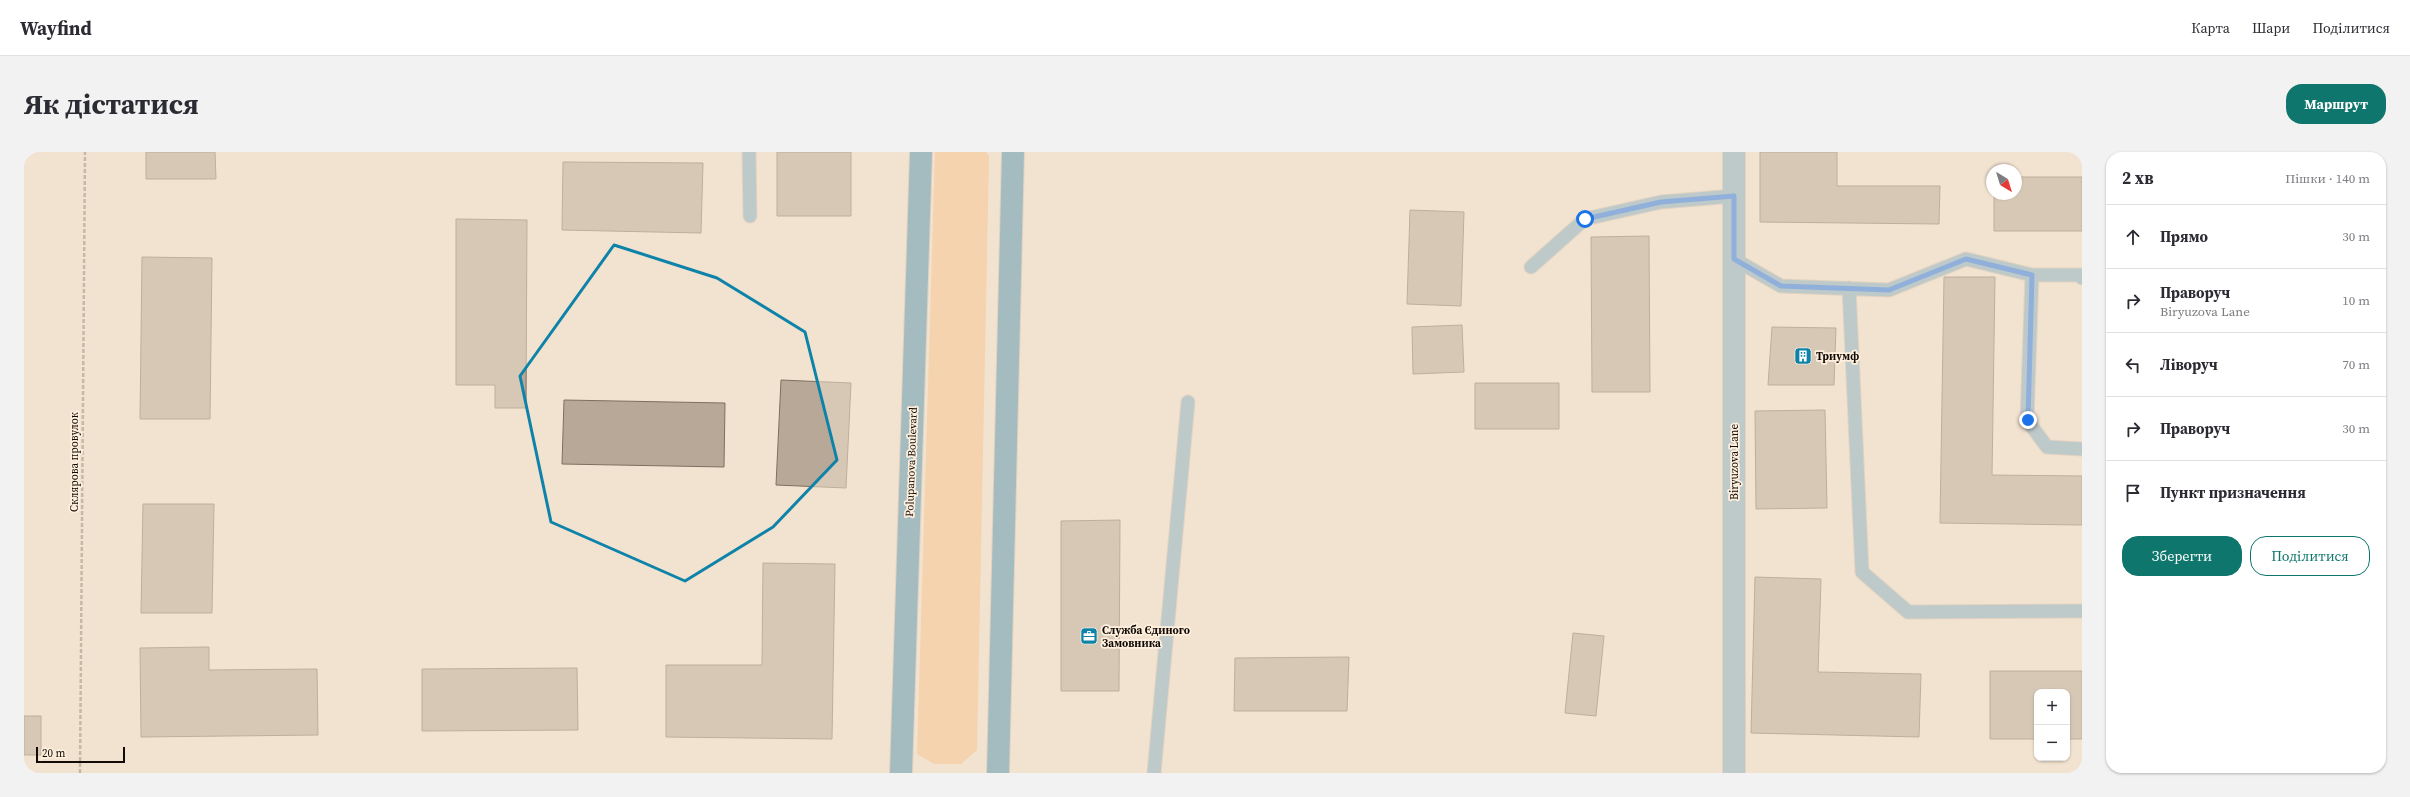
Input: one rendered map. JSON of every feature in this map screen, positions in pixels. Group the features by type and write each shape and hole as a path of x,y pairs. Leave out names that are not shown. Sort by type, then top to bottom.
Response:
{"street":[{"name":"Polupanova Boulevard","path":"901,773 921,152"},
{"path":"998,773 1013,152"},
{"name":"Biryuzova Lane","path":"1734,152 1734,773"}],"lane":[{"path":"749,152 750,216"},
{"path":"1530,267 1585,219 1661,202 1734,196"},
{"path":"1734,259 1781,286 1889,290 1966,259 2032,275 2080,275 2082,278"},
{"path":"2032,275 2028,420 2047,447 2082,449"},
{"path":"1849,288 1862,572 1908,612 2082,611"},
{"path":"1154,773 1188,402"}],"path":[{"name":"Склярова провулок","path":"80,773 85,152"}],"highlighted area":[{"path":"614,245 717,278 805,332 837,460 773,527 685,581 551,522 520,376"}],"shaded area":[{"path":"935,152 986,152 989,156 977,750 961,764 934,764 917,754"}],"building":[{"path":"146,152 215,152 216,179 146,179"},
{"path":"777,152 851,152 851,216 777,216"},
{"path":"1760,152 1837,152 1837,186 1940,186 1939,224 1760,222"},
{"path":"563,162 703,163 701,233 562,230"},
{"path":"2022,177 2082,177 2082,231 1994,231 1994,200 2022,200"},
{"path":"1410,210 1464,212 1461,306 1407,304"},
{"path":"456,219 527,220 526,408 495,408 495,385 456,385"},
{"path":"1649,236 1650,392 1592,392 1591,237"},
{"path":"142,257 212,258 210,419 140,419"},
{"path":"1944,277 1995,277 1992,475 2082,476 2082,525 1940,523"},
{"path":"1462,325 1464,372 1413,374 1412,327"},
{"name":"Триумф","path":"1772,327 1836,328 1834,385 1768,385"},
{"path":"781,380 851,383 846,488 776,485"},
{"path":"1475,383 1559,383 1559,429 1475,429"},
{"path":"564,400 725,403 724,467 562,464"},
{"path":"1825,410 1827,508 1756,509 1755,411"},
{"path":"143,504 214,504 212,613 141,613"},
{"path":"1120,520 1119,691 1061,691 1061,521"},
{"path":"763,563 835,564 832,739 666,737 666,665 762,665"},
{"path":"1755,577 1821,579 1818,672 1921,674 1919,737 1751,733"},
{"path":"1573,633 1604,636 1596,716 1565,713"},
{"path":"209,647 209,670 317,669 318,735 141,737 140,648"},
{"path":"1349,657 1347,711 1234,711 1235,658"},
{"path":"577,668 578,730 422,731 422,669"},
{"path":"1990,671 2082,671 2082,739 2070,739 2070,689 2034,689 2034,739 1990,739"},
{"path":"24,716 41,716 41,755 24,755"}],"place":[{"name":"Триумф","path":"1803,356"},
{"name":"Служба Єдиного Замовника","path":"1089,636"}],"route":[{"path":"1585,219 1661,202 1734,196 1734,259 1781,286 1889,290 1966,259 2032,275 2028,420"}]}
